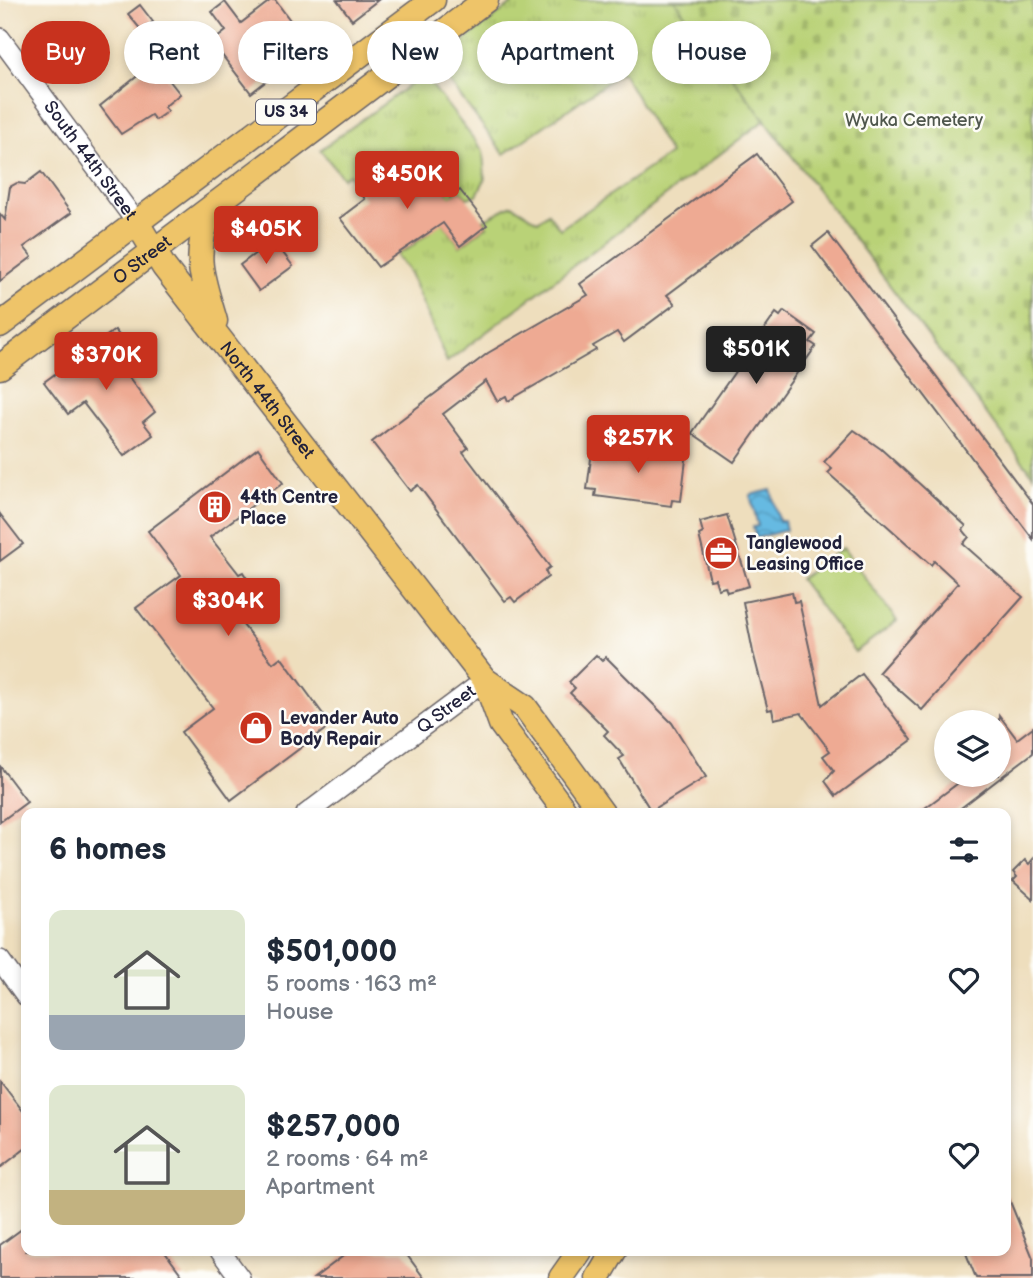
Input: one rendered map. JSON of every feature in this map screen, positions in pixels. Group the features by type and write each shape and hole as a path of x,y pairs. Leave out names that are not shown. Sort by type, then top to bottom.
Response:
{"main road":[{"name":"O Street","path":"0,326 433,0"},
{"name":"O Street","path":"0,367 156,252 486,0"},
{"path":"210,210 199,243 200,261 220,338"},
{"name":"South 44th Street","path":"137,223 156,252"},
{"name":"North 44th Street","path":"156,252 485,680 524,707 599,808"},
{"name":"North 44th Street","path":"485,680 500,724 563,808"},
{"path":"561,1278 576,1256"},
{"path":"597,1278 611,1256"}],"street":[{"name":"South 44th Street","path":"0,38 137,223"},
{"name":"Q Street","path":"314,808 485,680"},
{"path":"0,960 21,989"},
{"path":"224,1256 240,1278"}],"green space":[{"path":"517,0 676,0 692,21 652,21 652,84 740,84 766,119 447,362 410,273 396,254 410,248 442,221 460,246 487,226 483,220 512,205 538,221 548,213 560,229 670,154 629,84 638,84 638,21 490,21"},
{"name":"Wyuka Cemetery","path":"674,0 1033,0 1033,475 737,84 771,84 771,21 690,21"},
{"path":"477,31 477,84 605,84 504,154 451,84 463,84 463,41"},
{"path":"412,84 431,84 483,151 485,179 477,195 467,198 460,190 450,197 421,158 405,170 395,157 356,186 349,174 343,178 320,150"},
{"path":"843,548 897,621 855,652 800,579"}],"water":[{"path":"771,490 779,521 784,521 786,530 756,538 753,527 758,526 750,495"}],"building":[{"path":"271,0 275,0 291,21 244,21"},
{"path":"337,0 378,0 352,20"},
{"path":"225,2 239,21 238,76 224,58 224,21 219,21 212,12"},
{"path":"140,5 152,21 134,21 128,14"},
{"path":"128,84 172,84 180,94 164,107 168,111 155,120 151,115 121,134 100,106"},
{"path":"244,84 263,84 251,93"},
{"path":"757,154 792,201 667,295 675,304 624,342 617,332 593,346 596,350 508,401 506,396 497,401 486,381 443,414 468,448 463,452 550,567 545,571 548,577 515,602 511,597 505,601 418,485 410,491 372,442 488,353 588,295 580,284"},
{"path":"395,157 405,170 421,158 450,197 460,190 487,225 460,246 443,223 378,267 340,218 365,199 356,186"},
{"path":"41,172 71,213 24,247 32,257 0,281 0,214 5,220 10,187 17,183 25,184"},
{"path":"828,233 1033,504 1033,539 812,246"},
{"path":"273,240 293,266 259,291 240,265"},
{"path":"784,311 816,334 810,342 816,346 734,462 692,433 776,313 780,316"},
{"path":"115,330 139,362 125,372 155,412 143,422 153,435 124,456 83,403 68,414 44,382"},
{"path":"854,430 881,449 966,526 963,530 969,537 963,544 1023,597 922,710 879,672 958,583 934,561 931,565 828,473 832,469 824,462"},
{"path":"603,447 657,452 657,449 687,451 681,501 672,500 671,506 595,496 596,490 587,489 592,451 602,452"},
{"path":"258,448 283,483 210,537 239,574 243,572 262,603 239,620 273,663 281,657 331,725 231,800 181,732 213,708 136,608 181,575 148,531"},
{"path":"0,514 23,544 0,561"},
{"name":"Tanglewood Leasing Office","path":"727,515 749,586 727,592 725,587 718,589 715,579 710,580 699,535 703,533 700,522"},
{"path":"792,592 794,602 799,601 822,705 862,674 912,740 836,796 825,781 834,771 823,756 830,751 801,713 774,719 772,709 768,710 753,652 743,602"},
{"path":"596,655 602,661 606,657 672,723 706,777 656,808 649,808 619,759 624,756 604,735 608,731 570,693 575,688 569,682"},
{"path":"1033,727 1033,753 1011,770 1011,731 1017,739"},
{"path":"0,766 27,802 0,822"},
{"path":"953,787 988,787 961,808 925,808"},
{"path":"1033,859 1033,899 1013,881 1017,877 1013,872 1025,860 1029,864"},
{"path":"0,1081 21,1108 21,1152 0,1168"},
{"path":"1011,1204 1033,1258 1033,1278 976,1278 967,1256 1011,1256"},
{"path":"21,1230 21,1256 168,1256 184,1278 0,1278 0,1245"},
{"path":"343,1256 408,1256 424,1278 314,1278"}],"place":[{"name":"44th Centre Place","path":"215,507"},
{"name":"Tanglewood Leasing Office","path":"721,553"},
{"name":"Levander Auto Body Repair","path":"256,728"}]}
